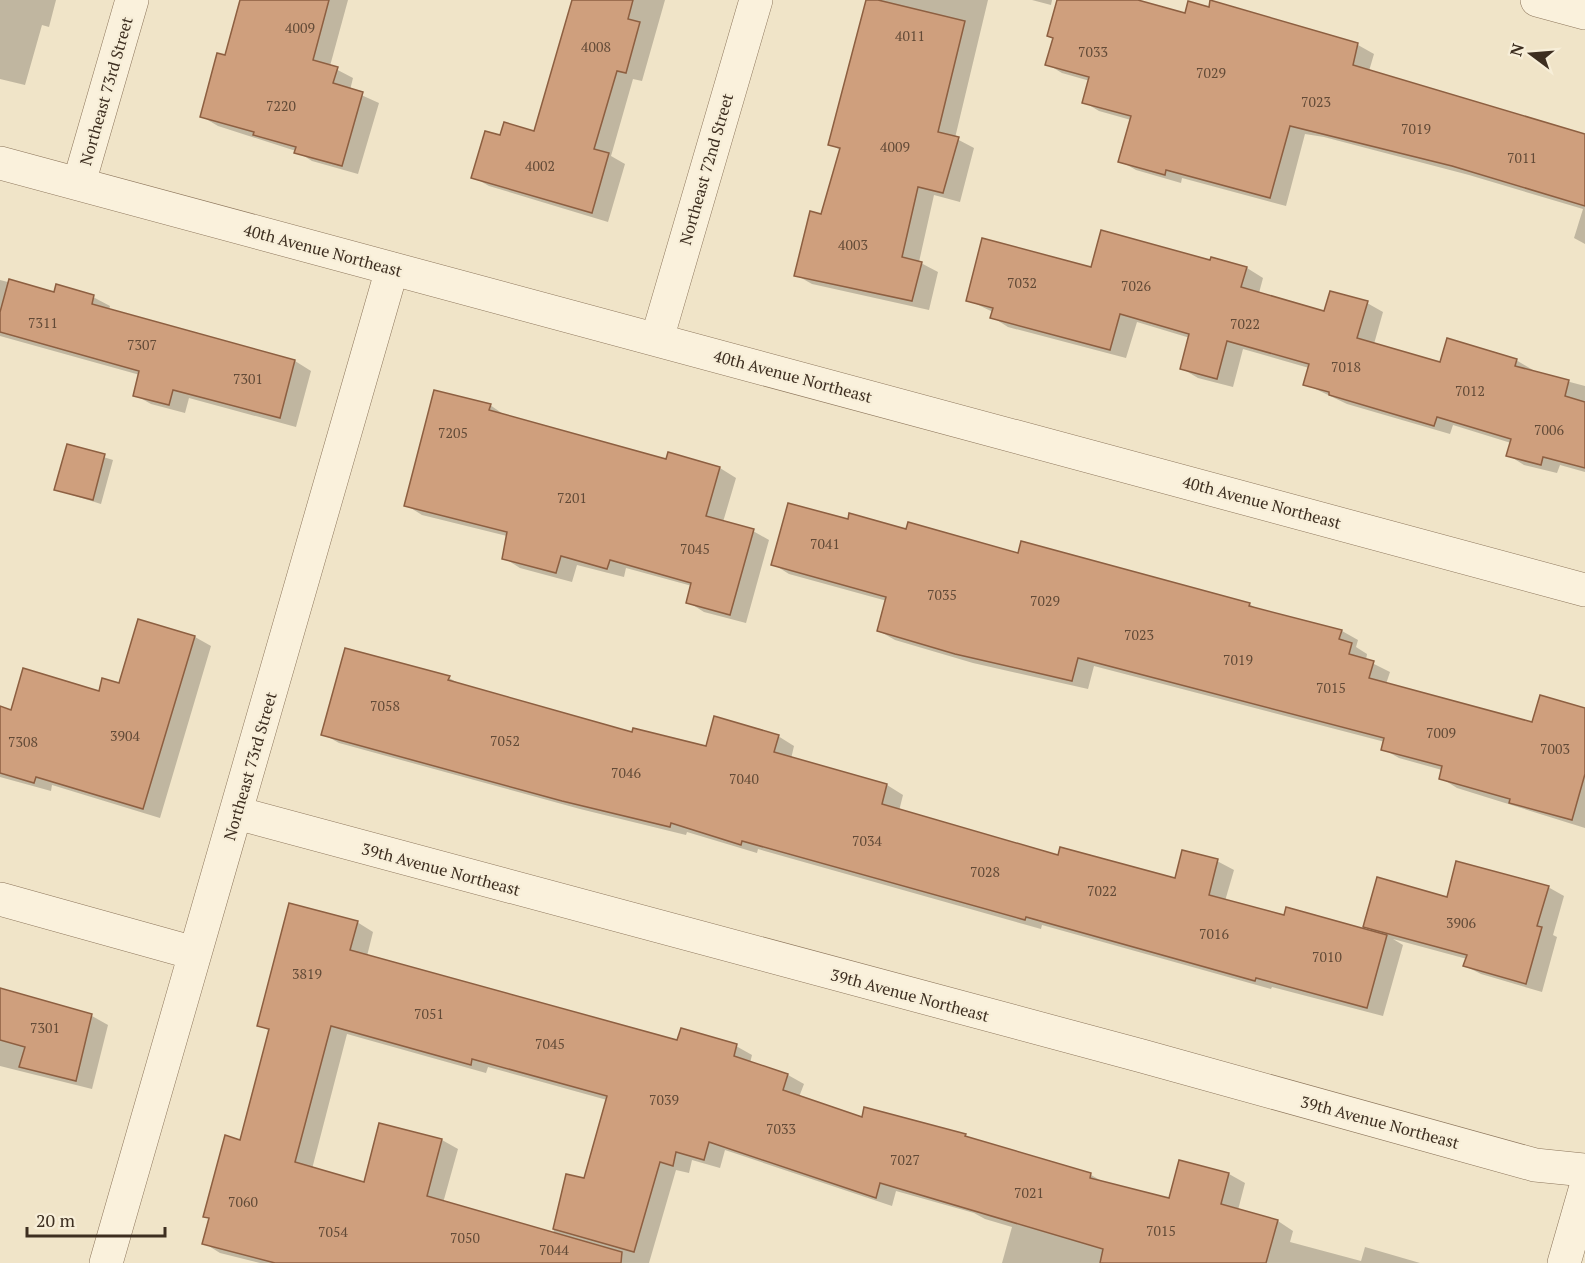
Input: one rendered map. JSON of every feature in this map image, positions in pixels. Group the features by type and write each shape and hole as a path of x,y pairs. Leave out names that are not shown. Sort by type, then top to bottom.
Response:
{"street":[{"name":"Northeast 73rd Street","path":"79,183 132,0"},
{"name":"Northeast 72nd Street","path":"657,339 756,0"},
{"path":"1537,0 1585,13"},
{"name":"40th Avenue Northeast","path":"0,163 1585,590"},
{"name":"Northeast 73rd Street","path":"106,1263 392,269"},
{"name":"39th Avenue Northeast","path":"237,813 1142,1056 1535,1165 1585,1170"},
{"path":"0,899 194,953"},
{"path":"1564,1263 1585,1190"}],"building":[{"path":"240,0 329,0 313,60 338,67 333,83 363,92 342,166 294,153 296,147 253,135 254,132 200,117 217,53 225,55"},
{"path":"572,0 633,0 628,19 640,22 626,73 617,71 594,149 609,153 592,213 471,178 485,131 500,135 504,122 534,131"},
{"path":"866,0 878,0 965,21 938,132 959,137 943,193 918,187 902,257 922,262 912,301 794,276 810,211 821,214 840,148 828,145"},
{"path":"1057,0 1138,0 1185,13 1188,1 1209,7 1210,0 1358,43 1353,65 1585,134 1585,206 1452,166 1290,126 1270,198 1166,170 1165,175 1118,162 1131,116 1082,103 1089,77 1045,65 1053,38 1047,36"},
{"path":"1101,230 1210,260 1211,257 1247,267 1241,287 1324,311 1330,291 1368,301 1357,338 1440,362 1447,338 1517,359 1515,366 1569,380 1565,396 1585,402 1585,468 1543,457 1541,465 1506,456 1511,439 1437,417 1434,426 1329,395 1329,392 1303,385 1309,364 1227,341 1217,379 1180,369 1189,334 1120,314 1110,350 990,318 993,308 966,301 982,238 1091,267"},
{"path":"9,279 54,292 56,284 94,295 92,304 295,360 280,418 173,390 169,405 133,396 139,371 0,332 0,312"},
{"path":"434,390 491,404 489,410 666,459 668,452 720,467 706,516 754,529 730,615 686,603 691,583 610,560 607,569 561,556 556,573 502,559 507,532 404,506"},
{"path":"67,444 105,454 93,500 54,490"},
{"path":"788,503 848,519 849,513 906,529 908,522 1018,553 1021,541 1342,630 1339,639 1352,643 1349,654 1374,661 1369,678 1532,722 1540,695 1585,708 1585,774 1572,820 1509,803 1510,799 1439,779 1442,766 1381,750 1384,738 1078,658 1072,681 955,654 877,631 886,597 771,565"},
{"path":"138,619 195,636 143,809 36,777 34,783 0,773 0,706 11,710 23,668 99,691 102,678 119,683"},
{"path":"345,648 450,676 448,680 632,732 633,728 706,746 714,716 779,735 774,752 887,784 882,804 1058,855 1060,847 1175,878 1182,850 1218,859 1209,895 1284,915 1286,907 1387,935 1367,1008 1256,978 1255,981 1026,917 1025,920 742,841 741,845 671,823 670,827 562,801 321,735"},
{"path":"1456,861 1549,886 1537,926 1542,927 1526,984 1463,966 1467,955 1363,927 1377,877 1447,897"},
{"path":"289,903 358,921 350,950 677,1040 681,1028 737,1044 734,1056 788,1074 783,1090 862,1117 864,1107 966,1134 965,1136 1091,1173 1090,1178 1169,1198 1179,1160 1229,1173 1221,1204 1278,1220 1266,1263 1100,1263 1103,1249 880,1183 876,1198 709,1142 704,1160 676,1152 673,1166 660,1162 634,1252 553,1229 566,1174 584,1178 607,1096 472,1059 471,1065 331,1026 295,1162 364,1182 379,1123 442,1139 427,1196 622,1252 621,1263 275,1263 202,1244 209,1218 203,1217 225,1135 240,1140 269,1029 257,1026"},
{"path":"0,988 92,1014 76,1081 19,1067 25,1047 0,1040"}]}
